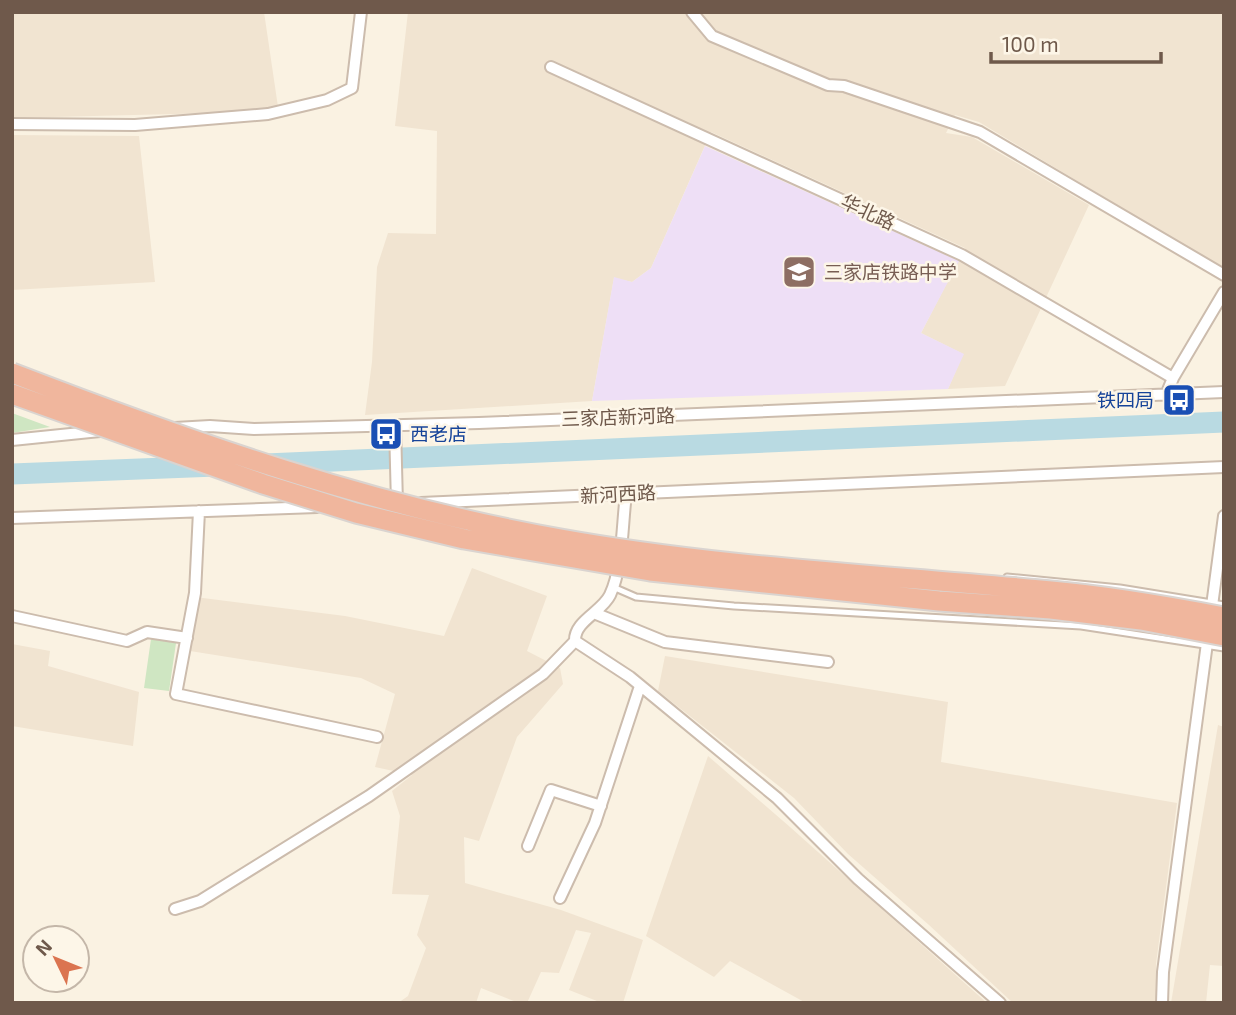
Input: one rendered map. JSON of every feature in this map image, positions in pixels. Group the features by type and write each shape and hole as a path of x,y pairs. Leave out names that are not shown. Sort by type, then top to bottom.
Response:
{"highway":[{"path":"12,373 233,454 362,495 561,540 653,553 942,583 1052,591 1217,610"},
{"path":"12,394 262,484 356,513 464,539 650,571 939,601 1051,609 1141,620 1224,636"}],"street":[{"path":"12,124 135,125 268,114 327,100 352,88 362,12"},
{"path":"692,12 712,36 828,85 844,86 980,132 1224,275"},
{"name":"华北路","path":"551,67 962,255 1173,378"},
{"path":"1166,395 1173,378 1224,292"},
{"name":"三家店新河路","path":"12,440 80,432 210,426 254,429 395,425 1224,392"},
{"path":"395,425 397,504"},
{"name":"新河西路","path":"12,518 397,504 1224,467"},
{"path":"175,909 200,901 369,796 543,674 575,641 579,628 608,599 613,587 626,494"},
{"path":"199,511 195,593 176,694 377,737"},
{"path":"1163,1003 1163,972 1205,644 1217,610 1224,516"},
{"path":"594,613 665,642 828,662"},
{"path":"12,616 127,641 147,632 187,638"},
{"path":"575,641 640,686 777,798 858,879 1000,1003"},
{"path":"560,898 595,823 640,686"},
{"path":"528,846 551,790 601,806"}],"lane":[{"path":"620,545 716,557 913,571"},
{"path":"994,577 1120,588 1217,610 1224,605"},
{"path":"613,587 636,597 734,606 1080,626 1224,648"}],"shaded area":[{"path":"12,12 264,12 278,107 215,113 12,118"},
{"path":"408,12 1224,12 1224,269 979,122 955,115 946,133 972,137 1089,205 1005,386 948,389 963,354 921,333 965,248 711,132 651,268 632,282 614,278 592,401 365,415 372,362 377,267 388,233 436,234 437,131 395,126"},
{"path":"12,135 139,136 155,282 12,290"},
{"name":"三家店铁路中学","path":"705,146 959,261 921,333 964,354 948,389 592,401 614,277 632,282 651,268"},
{"path":"472,568 547,596 527,651 560,668 563,684 517,737 479,841 464,837 465,883 561,910 643,940 623,1003 602,1003 569,990 591,933 576,930 559,973 541,972 527,1003 519,1003 481,988 476,1003 398,1003 408,996 426,948 417,935 429,895 392,894 400,816 392,791 412,775 375,767 395,694 361,678 190,651 195,597 345,616 444,636"},
{"path":"12,644 50,651 48,666 139,692 133,746 12,726"},
{"path":"665,656 948,702 941,762 1177,803 1156,964 1157,1003 1013,1003 848,854 794,798 658,691"},
{"path":"1218,725 1224,727 1224,966 1210,965 1206,1003 1171,1003"},
{"path":"708,756 987,1003 806,1003 730,961 714,977 646,936"}],"green space":[{"path":"12,413 50,427 12,433"},
{"path":"151,639 176,643 169,691 144,688"}],"waterway":[{"path":"266,464 1224,422"},
{"path":"12,474 216,466"}],"place":[{"name":"三家店铁路中学","path":"799,272"},
{"name":"铁四局","path":"1179,400"},
{"name":"西老店","path":"386,434"}]}
